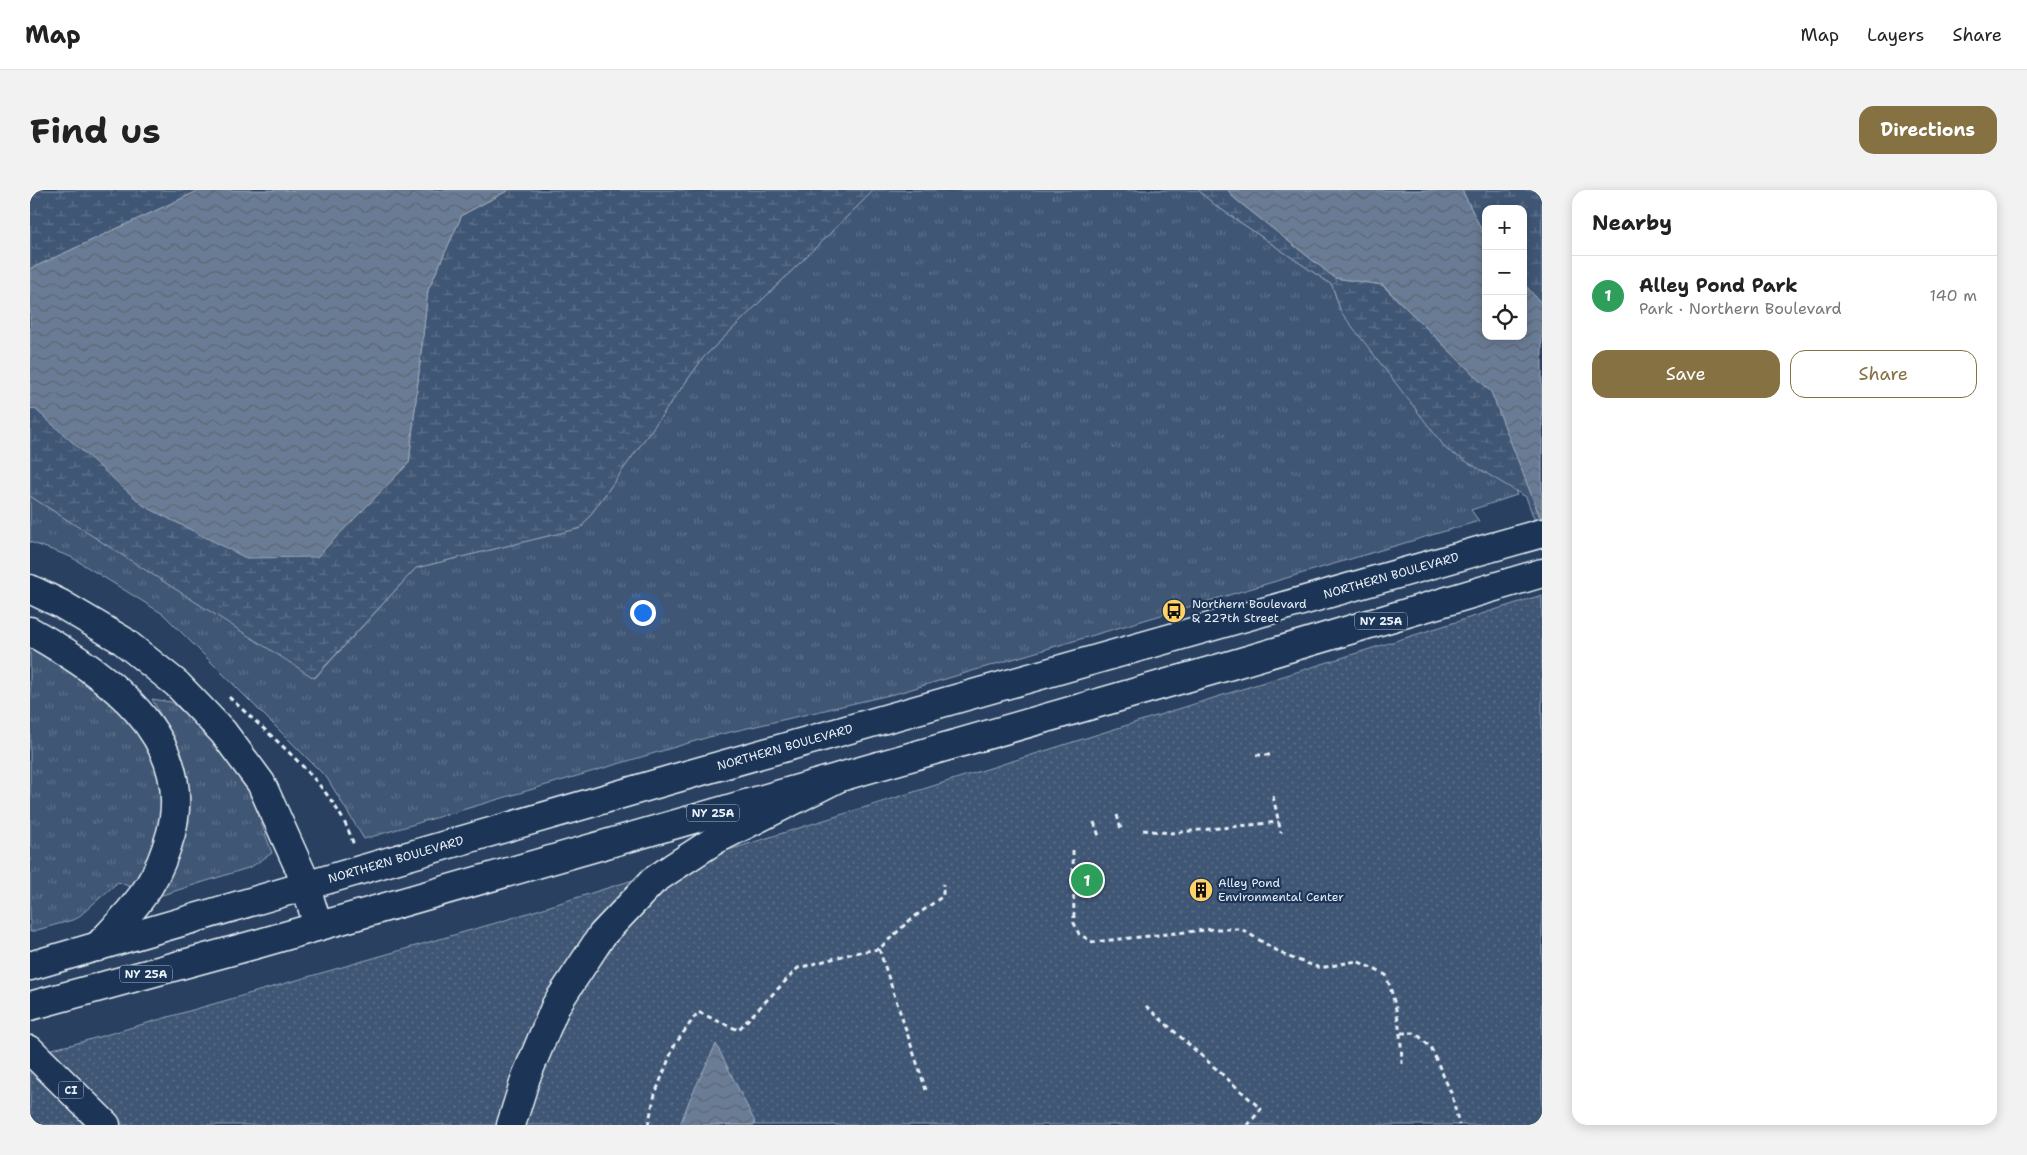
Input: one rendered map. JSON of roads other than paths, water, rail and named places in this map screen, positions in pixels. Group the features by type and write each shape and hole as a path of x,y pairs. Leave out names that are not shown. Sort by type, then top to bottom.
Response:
{"main road":[{"name":"NORTHERN BOULEVARD","path":"30,966 1531,536"},
{"name":"NY 25A","path":"33,1006 1231,666 1536,575"},
{"path":"30,589 61,604 122,640 177,684 223,732 261,783 305,886 318,926"},
{"path":"30,632 70,654 103,678 131,704 153,731 171,771 176,792 176,814 163,858 149,886 118,925 97,946"},
{"path":"511,1125 526,1077 556,1005 602,935 653,881 715,840 840,777"},
{"name":"CI","path":"30,1050 106,1125"}],"water":[{"path":"200,190 509,190 462,215 428,290 409,463 317,557 246,558 144,506 35,409 30,408 30,269"},
{"path":"1228,190 1462,190 1482,231 1482,340 1527,340 1527,287 1542,304 1542,522 1491,392 1383,285 1335,278 1234,198"},
{"path":"716,1044 755,1125 680,1125 689,1101"}],"place":[{"name":"Northern Boulevard & 227th Street","path":"1174,611"},
{"name":"Alley Pond Park","path":"1087,880"},
{"name":"Alley Pond Environmental Center","path":"1201,890"}]}
